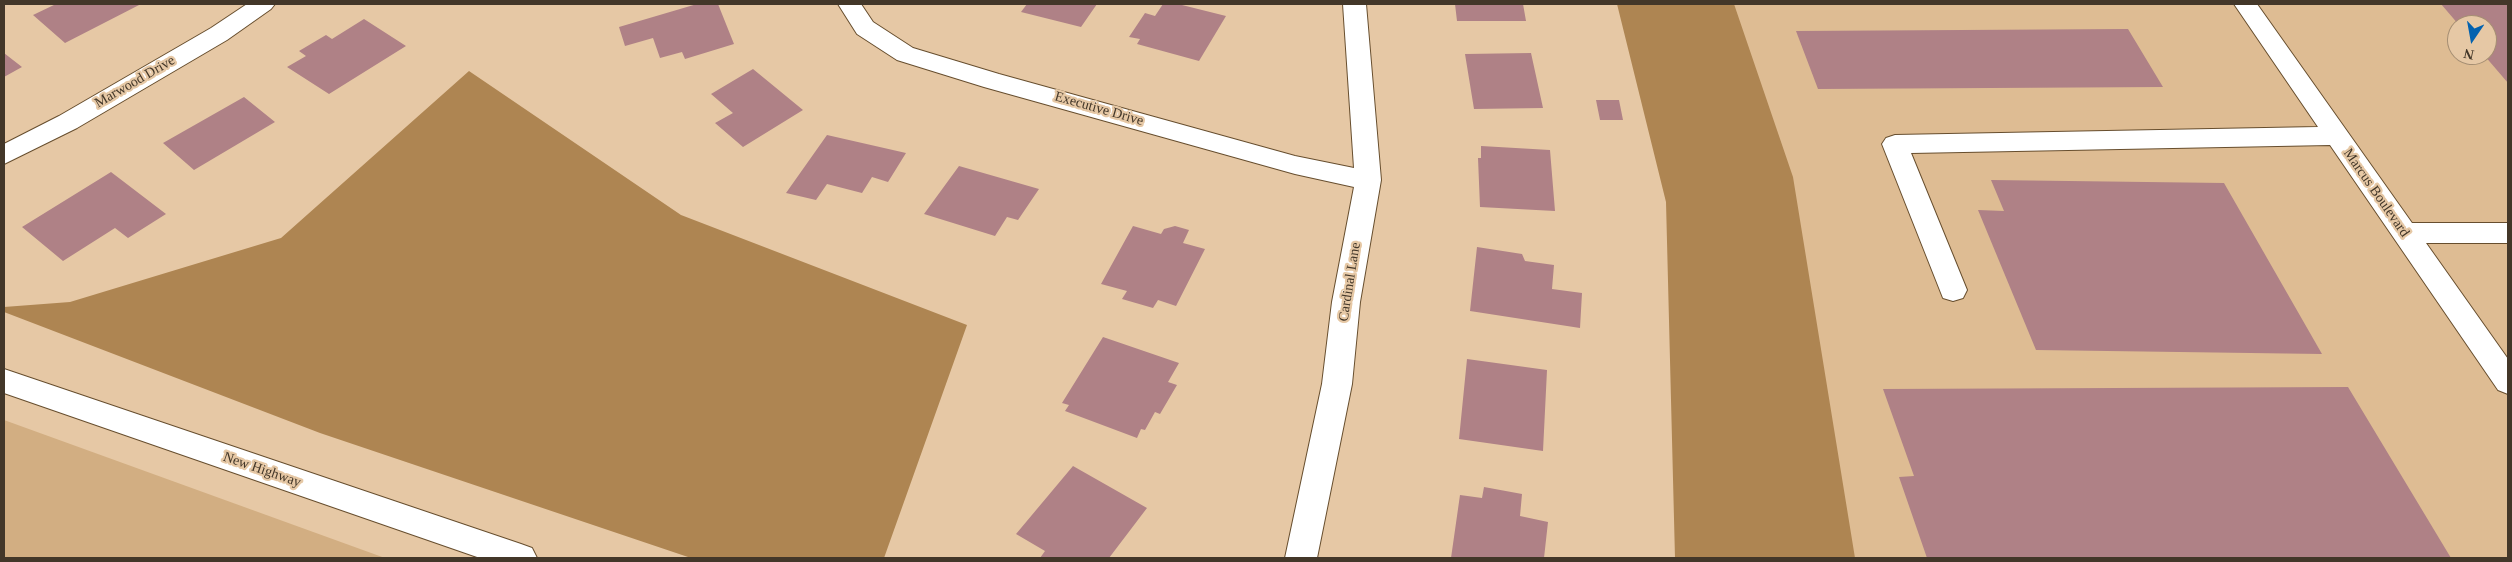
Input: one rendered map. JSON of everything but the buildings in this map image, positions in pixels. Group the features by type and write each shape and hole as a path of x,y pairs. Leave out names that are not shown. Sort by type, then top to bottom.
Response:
{"street":[{"name":"Marwood Drive","path":"4,155 68,122 219,34 263,4"},
{"name":"Executive Drive","path":"850,4 865,28 905,54 1295,166 1368,180"},
{"name":"Cardinal Lane","path":"1301,558 1337,384 1346,302 1368,180 1355,4"},
{"name":"Marcus Boulevard","path":"2245,4 2508,382"},
{"path":"1953,290 1895,144 2337,136"},
{"path":"2405,233 2508,233"},
{"name":"New Highway","path":"4,381 521,558"}],"shaded area":[{"path":"1617,4 1734,4 1793,177 1855,558 1675,558 1666,202"},
{"path":"1674,4 2508,4 2508,558 1830,558"},
{"path":"469,71 681,215 967,325 884,558 691,558 320,433 4,312 4,307 70,302 281,238"},
{"path":"4,420 385,558 4,558"}]}
